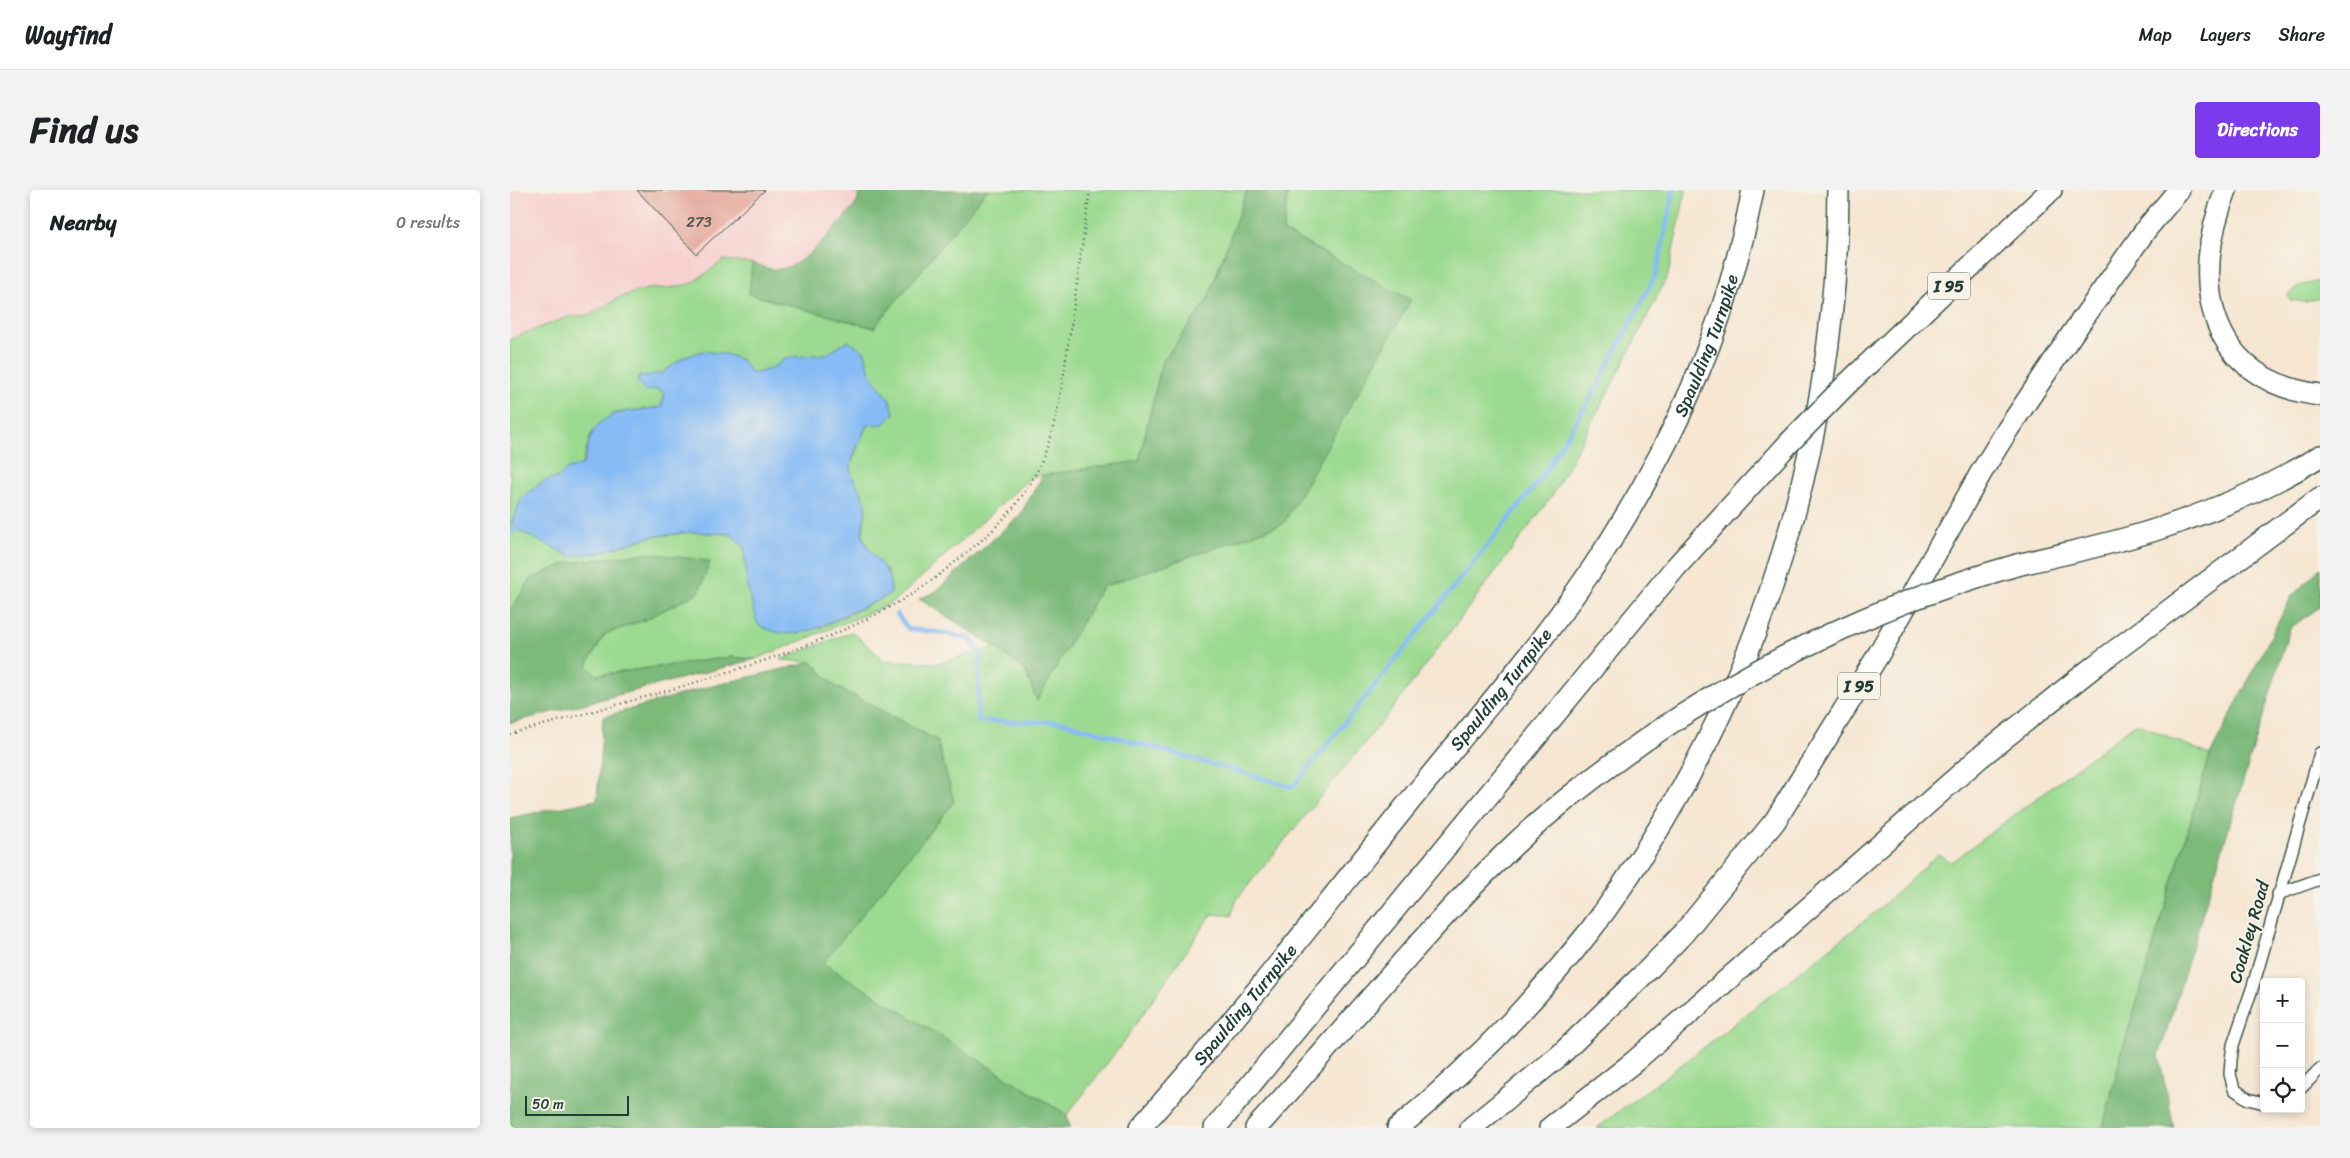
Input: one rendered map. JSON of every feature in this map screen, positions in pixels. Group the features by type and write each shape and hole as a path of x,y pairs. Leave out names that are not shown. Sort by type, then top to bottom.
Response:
{"highway":[{"name":"Spaulding Turnpike","path":"1140,1128 1187,1075 1272,972 1526,656 1587,576 1616,533 1666,444 1688,398 1724,302 1738,254 1753,190"},
{"path":"1398,1128 1490,1045 1525,1008 1591,930 1648,846 1699,757 1722,712 1762,618 1794,520 1806,470 1825,370 1832,319 1838,190"},
{"name":"I 95","path":"1215,1128 1675,568 1789,443 1848,383 2051,190"},
{"name":"I 95","path":"1471,1128 1559,1056 1656,962 1682,935 1775,821 1877,657 1982,471 2008,429 2072,334 2148,228 2179,190"},
{"path":"2226,190 2212,229 2207,266 2211,305 2217,324 2237,354 2257,372 2284,387 2320,395"},
{"path":"1256,1128 1405,959 1478,880 1516,843 1557,808 1648,738 1733,684 1830,633 1929,593 2017,565 2116,541 2176,523 2259,489 2320,456"},
{"path":"1550,1128 1635,1061 1979,758 2096,665 2320,498"}],"street":[{"name":"Coakley Road","path":"2260,1102 2248,1099 2234,1089 2230,1074 2230,1060 2320,753"},
{"path":"2278,894 2320,879"},
{"path":"2305,1084 2320,1069"}],"path":[{"path":"510,734 757,664 828,636 906,598 934,579 982,540 1007,516 1024,495 1038,469 1050,435 1066,360 1090,190"}],"shaded area":[{"path":"510,190 858,190 858,200 854,207 819,245 797,263 778,269 752,263 724,260 691,284 669,288 646,289 620,297 590,316 568,317 510,339"}],"green space":[{"path":"858,190 987,190 874,328 749,294 752,263 778,269 789,267 799,261 809,254 854,207 858,200"},
{"path":"987,190 1247,190 1207,301 1162,362 1139,461 1031,477 906,591 888,605 756,659 731,657 597,675 587,665 605,634 647,619 699,592 710,561 532,578 510,611 510,339 568,317 590,315 620,297 647,289 691,284 724,260 752,263 749,294 874,328","holes":["865,352 870,372 890,402 894,414 884,423 867,425 850,466 851,475 866,506 862,538 877,561 887,570 891,592 866,607 821,628 746,565 744,546 731,534 692,532 650,537 598,553 542,540 515,529 545,480 559,476 582,464 591,434 614,413 661,407 665,393 638,377 662,373 670,367 726,354 742,360 751,373 770,369 785,358"]},
{"path":"1247,190 1288,190 1283,231 1411,300 1283,524 1102,587 1037,701 1025,670 995,647 919,599 935,592 1020,515 1043,475 1139,461 1162,362 1207,301"},
{"path":"1288,190 1686,190 1668,275 1621,368 1552,496 1390,712 1237,899 1231,916 1213,914 1208,919 1125,1040 1067,1115 822,963 954,802 937,740 835,686 812,662 780,660 852,632 884,660 940,663 995,647 1025,670 1037,700 1102,587 1283,524 1410,300 1283,231"},
{"path":"2320,281 2320,298 2305,302 2290,300 2288,294 2298,286"},
{"path":"648,553 710,561 699,592 647,619 605,634 587,665 597,675 731,657 756,659 510,723 510,611 532,578 567,563"},
{"path":"2320,568 2320,607 2290,628 2159,1056 2174,1128 2103,1128 2121,1055 2210,755 2291,597"},
{"path":"812,662 835,686 937,740 954,802 823,963 1067,1115 1070,1128 510,1128 510,818 597,800 603,717 708,687"},
{"path":"2136,723 2210,755 2121,1055 2103,1128 1597,1128 1706,1046 1878,910 1938,854 1952,862"}],"water":[{"path":"848,341 865,352 870,372 890,402 894,414 884,424 867,425 851,466 853,478 863,495 866,506 863,528 864,540 886,570 891,584 891,593 886,596 815,629 794,634 771,631 758,625 747,586 744,546 730,534 692,532 650,537 598,553 570,556 515,529 512,522 521,499 545,480 556,479 566,470 583,464 592,434 604,420 613,415 661,407 665,393 656,389 646,391 638,383 638,377 662,373 684,357 703,351 726,354 742,360 751,373 770,369 785,358 827,354"}],"building":[{"path":"637,190 765,190 696,254"}],"waterway":[{"path":"897,614 908,629 946,633 970,639 981,654 978,721 1062,722 1293,787 1539,481 1595,391 1656,274 1674,190"},
{"path":"510,533 519,527"}]}
